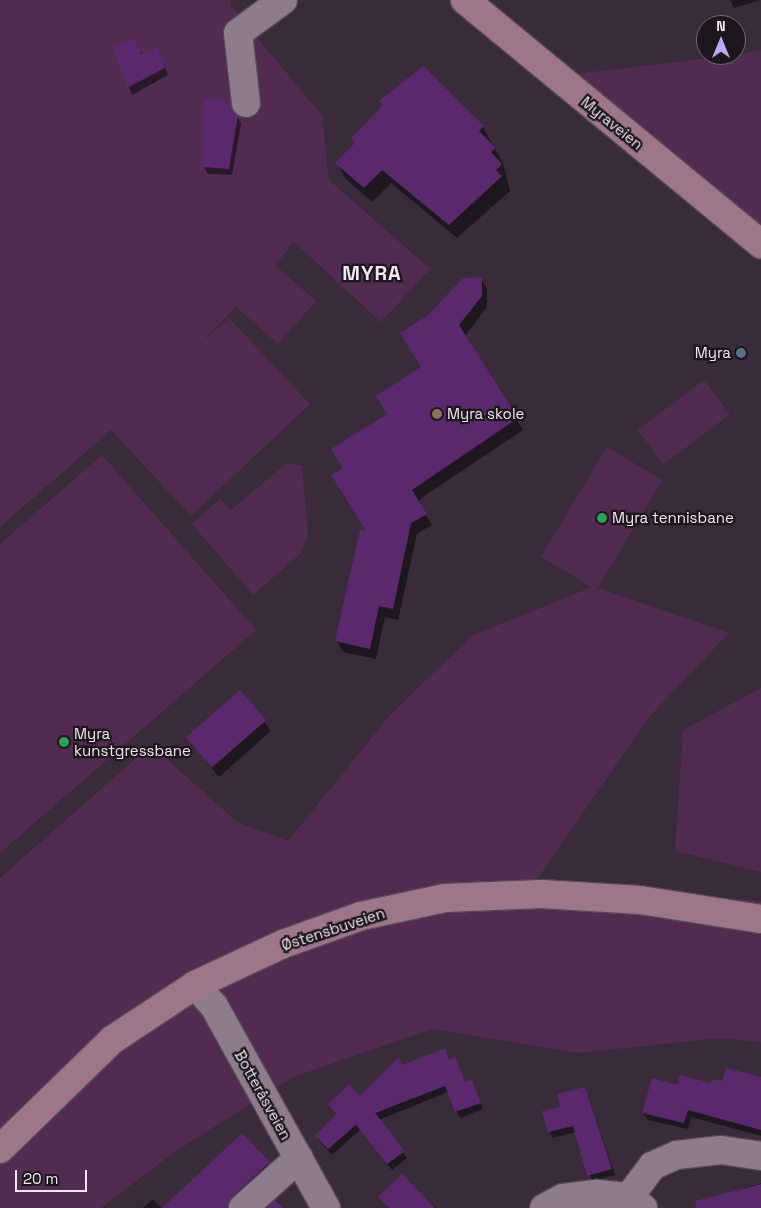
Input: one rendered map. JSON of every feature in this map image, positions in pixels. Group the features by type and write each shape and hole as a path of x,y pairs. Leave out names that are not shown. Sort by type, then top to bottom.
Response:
{"main road":[{"name":"Myraveien","path":"465,0 761,244"},
{"name":"Østensbuveien","path":"0,1149 112,1040 195,986 318,931 361,916 445,898 541,894 640,900 761,919"}],"street":[{"path":"246,103 238,33 282,0"},
{"name":"Botteråsveien","path":"195,986 214,1006 326,1208"},
{"path":"544,1208 562,1198 636,1202 652,1166 677,1155 722,1150 761,1156"},
{"path":"243,1208 299,1158"}],"shaded area":[{"path":"0,0 232,0 230,6 322,115 329,180 430,269 381,322 293,241 276,266 316,301 278,344 236,307 199,345 229,318 310,404 191,516 111,430 0,527"},
{"path":"761,50 761,228 574,74 696,60 696,65 746,65 746,53"},
{"path":"704,380 730,414 664,464 638,430"},
{"path":"607,447 662,480 598,588 729,633 649,717 535,882 761,901 761,1042 720,1038 578,1053 432,1029 293,1077 173,1153 101,1208 0,1208 0,878 151,745 237,822 288,841 390,715 473,635 592,587 541,557"},
{"name":"Myra kunstgressbane","path":"102,455 256,630 0,853 0,544"},
{"path":"287,463 302,466 308,533 301,553 253,595 192,524 220,499 231,510"},
{"path":"761,688 761,872 675,851 683,730"}],"building":[{"path":"134,38 141,54 157,47 165,68 127,88 113,47"},
{"path":"423,66 484,126 479,131 496,148 491,152 502,164 496,170 502,176 449,225 382,170 364,188 335,163 355,143 351,138 383,105 379,101"},
{"path":"204,99 230,100 238,116 229,169 202,167"},
{"path":"482,277 482,296 459,325 518,418 412,490 427,514 411,523 393,609 379,606 370,649 335,641 360,530 366,531 331,475 343,468 331,449 387,414 376,396 421,367 400,333 427,316 463,278"},
{"path":"240,690 266,720 212,767 186,737"},
{"path":"445,1048 449,1059 455,1057 465,1082 472,1080 481,1103 455,1112 445,1086 375,1113 405,1151 387,1164 356,1125 328,1149 315,1136 336,1114 328,1104 349,1084 360,1096 399,1057 402,1065"},
{"path":"726,1068 761,1077 761,1130 688,1110 684,1123 642,1113 652,1078 677,1085 680,1075 711,1083 712,1079 722,1081"},
{"path":"585,1087 612,1169 587,1176 573,1126 548,1132 542,1111 560,1107 557,1094"},
{"path":"242,1133 270,1162 233,1196 228,1208 162,1208"},
{"path":"402,1174 435,1208 389,1208 378,1197"},
{"path":"761,1184 761,1208 696,1208 695,1201"},
{"path":"275,1200 283,1208 266,1208"}],"place":[{"name":"Myra","path":"741,353"},
{"name":"Myra skole","path":"437,414"},
{"name":"Myra tennisbane","path":"602,518"},
{"name":"Myra kunstgressbane","path":"64,742"}],"district":[{"name":"MYRA","path":"372,273"}]}
